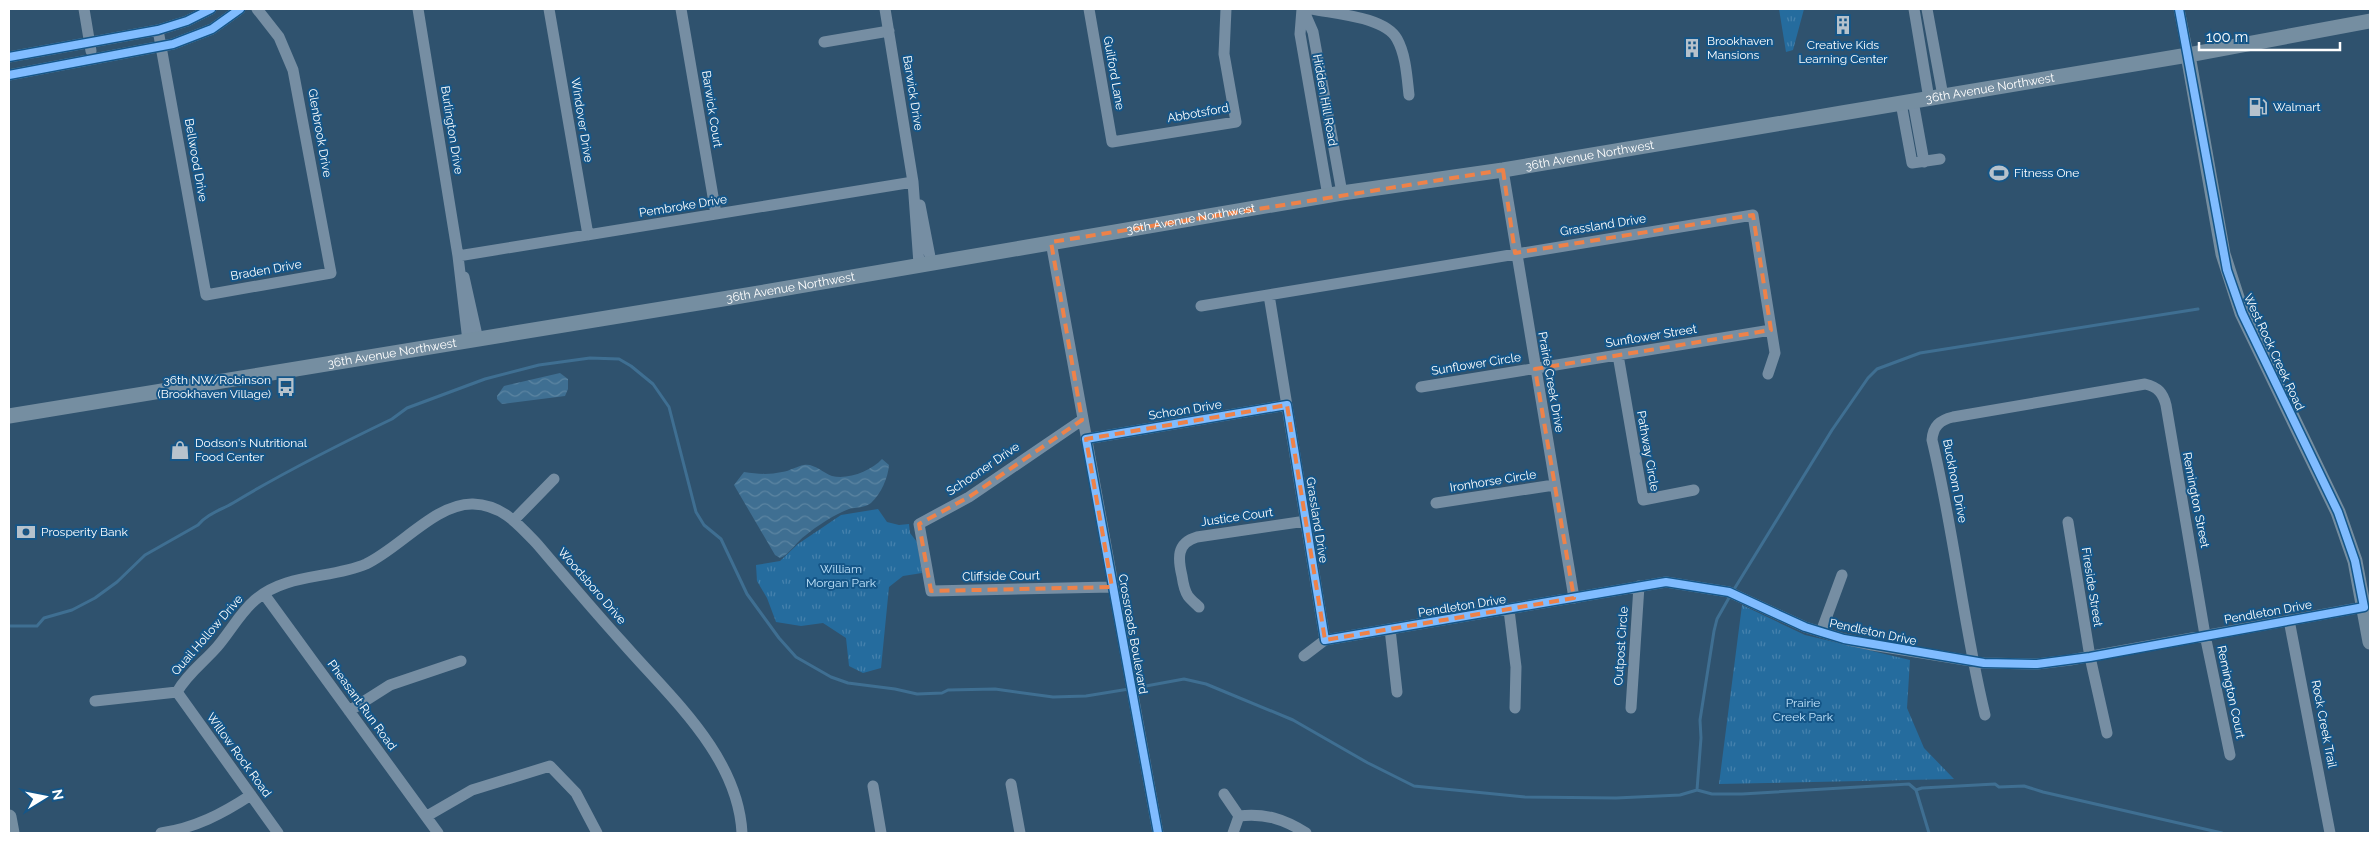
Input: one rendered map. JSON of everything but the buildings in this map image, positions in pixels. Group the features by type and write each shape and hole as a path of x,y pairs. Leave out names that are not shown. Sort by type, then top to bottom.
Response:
{"main road":[{"name":"36th Avenue Northwest","path":"9,416 1335,195 1503,170 1922,100 2188,55 2370,21"},
{"name":"West Rock Creek Road","path":"2188,55 2227,270 2242,312 2338,512 2350,543 2367,606 2370,642"},
{"path":"9,817 12,833"}],"street":[{"path":"84,9 93,60"},
{"path":"9,57 158,30 187,21 211,9"},
{"path":"9,75 161,47 186,40 212,29 240,9"},
{"name":"Glenbrook Drive","path":"257,9 279,37 293,70 330,273"},
{"name":"Burlington Drive","path":"418,9 473,340"},
{"name":"Windover Drive","path":"549,9 588,235"},
{"name":"Barwick Court","path":"681,9 716,214"},
{"name":"Barwick Drive","path":"885,9 925,263"},
{"name":"Guilford Lane","path":"1089,9 1112,142"},
{"name":"Abbotsford","path":"1112,142 1236,122 1224,54 1226,9"},
{"name":"Hidden Hill Road","path":"1302,9 1300,34 1335,195"},
{"path":"1312,9 1378,23 1392,32 1401,48 1410,96"},
{"path":"1914,9 1922,100"},
{"path":"1927,9 1922,100 1912,164 1940,159"},
{"name":"West Rock Creek Road","path":"2179,9 2188,55"},
{"name":"Bellwood Drive","path":"158,30 206,295"},
{"path":"824,42 889,31"},
{"name":"Prairie Creek Drive","path":"1503,170 1515,253 1574,598"},
{"name":"Pembroke Drive","path":"458,256 913,182"},
{"name":"Grassland Drive","path":"1325,640 1269,295 1753,215 1771,330"},
{"name":"Crossroads Boulevard","path":"1051,242 1158,833"},
{"name":"Braden Drive","path":"206,295 330,273"},
{"path":"1202,306 1269,295"},
{"path":"1768,374 1776,353 1771,330"},
{"name":"Sunflower Street","path":"1535,369 1771,330"},
{"name":"Pathway Circle","path":"1618,355 1643,500 1694,490"},
{"name":"Sunflower Circle","path":"1421,387 1535,369"},
{"name":"Remington Street","path":"2142,384 2156,388 2164,397 2205,635"},
{"name":"Buckhorn Drive","path":"1985,715 1972,661 1966,614 1932,440 1936,426 1944,419 2142,384"},
{"name":"Schoon Drive","path":"1086,439 1287,405"},
{"name":"Schooner Drive","path":"924,550 919,524 969,496 1082,420"},
{"path":"514,520 554,479"},
{"name":"Ironhorse Circle","path":"1436,503 1554,485"},
{"name":"Woodsboro Drive","path":"344,570 381,556 441,513 457,506 491,506 514,520 666,692 713,750 728,775 734,792 742,833"},
{"name":"Justice Court","path":"1199,608 1187,595 1179,563 1180,550 1187,541 1197,537 1306,521"},
{"name":"Fireside Street","path":"2068,522 2090,657 2107,733"},
{"name":"Cliffside Court","path":"924,550 931,591 1112,587"},
{"name":"Quail Hollow Drive","path":"177,692 184,679 216,648 243,612 264,594 293,581 344,570"},
{"path":"1821,632 1842,575"},
{"name":"Pendleton Drive","path":"1325,640 1666,582 1733,594 1788,620 1821,632 1872,645 1972,661 2037,664 2090,657 2367,606"},
{"name":"Outpost Circle","path":"1631,708 1639,586"},
{"name":"Pheasant Run Road","path":"264,594 438,833"},
{"path":"1509,610 1516,676 1514,708"},
{"name":"Rock Creek Trail","path":"2289,620 2330,833"},
{"path":"1390,629 1397,692"},
{"name":"Remington Court","path":"2205,635 2230,755"},
{"path":"1304,656 1325,640"},
{"path":"349,711 390,685 461,661"},
{"path":"95,701 177,692"},
{"name":"Willow Rock Road","path":"177,692 278,833"},
{"path":"427,816 472,790 550,766 576,793 597,833"},
{"path":"1011,784 1020,833"},
{"path":"873,786 881,833"},
{"path":"1224,794 1239,816"},
{"path":"161,833 202,823 224,813 251,795"},
{"path":"1239,816 1266,815 1293,825 1306,833"},
{"path":"1233,833 1239,816"}],"highlighted area":[{"path":"1503,170 1515,253 1753,215 1771,330 1535,369 1574,598 1325,640 1287,405 1086,439 1112,587 931,591 919,524 969,497 1082,420 1051,242"}],"green space":[{"path":"1779,9 1804,9 1793,50 1786,52"},
{"name":"William Morgan Park","path":"878,509 887,522 899,525 909,524 910,533 917,542 922,573 903,576 889,587 881,668 863,673 849,666 846,638 823,623 801,626 776,622 767,598 757,581 756,565 780,561 798,544 841,515"},
{"name":"Prairie Creek Park","path":"1742,605 1805,635 1910,660 1907,708 1924,748 1954,779 1719,784"}],"water":[{"path":"560,373 568,379 568,389 565,396 502,404 497,399 504,386"},
{"path":"882,459 889,465 887,475 881,490 869,505 849,509 826,520 780,558 775,555 734,485 744,472 772,474 804,465 815,467 832,476 852,476 866,471"}],"waterway":[{"path":"1733,591 1832,430 1868,378 1877,369 1920,353 2198,309"},
{"path":"9,626 37,626 44,618 72,610 95,598 117,582 145,555 198,525 210,515 311,459 392,419 407,408 485,379 539,365 590,358 619,359 653,384 669,407 696,512 704,525 721,539 747,594 779,638 796,657 831,677 848,683 917,694 942,693 948,690 995,689 1053,697 1086,696 1129,689"},
{"path":"1697,790 1701,738 1700,720 1714,631 1717,619 1730,596"},
{"path":"1135,688 1184,679 1206,684 1293,720 1368,763 1414,786 1525,797 1616,798 1680,795 1697,790 1712,794 1742,794 1909,784 1916,790 1929,833"},
{"path":"1916,790 1922,788 1995,784 1999,787 2024,786 2222,833"}],"cycle path":[{"path":"9,57 158,30 187,21 211,9"},
{"path":"9,75 173,44 212,29 240,9"},
{"path":"1158,833 1086,439 1287,405 1325,640 1666,582 1729,592 1805,627 1844,639 1984,663 2037,664 2090,657 2364,607 2355,561 2338,512 2242,313 2227,270 2179,9"}],"place":[{"name":"Creative Kids Learning Center","path":"1843,25"},
{"name":"Brookhaven Mansions","path":"1692,48"},
{"name":"Walmart","path":"2258,107"},
{"name":"Fitness One","path":"1999,173"},
{"name":"36th NW/Robinson (Brookhaven Village)","path":"286,387"},
{"name":"Dodson's Nutritional Food Center","path":"180,450"},
{"name":"Prosperity Bank","path":"26,532"}]}
